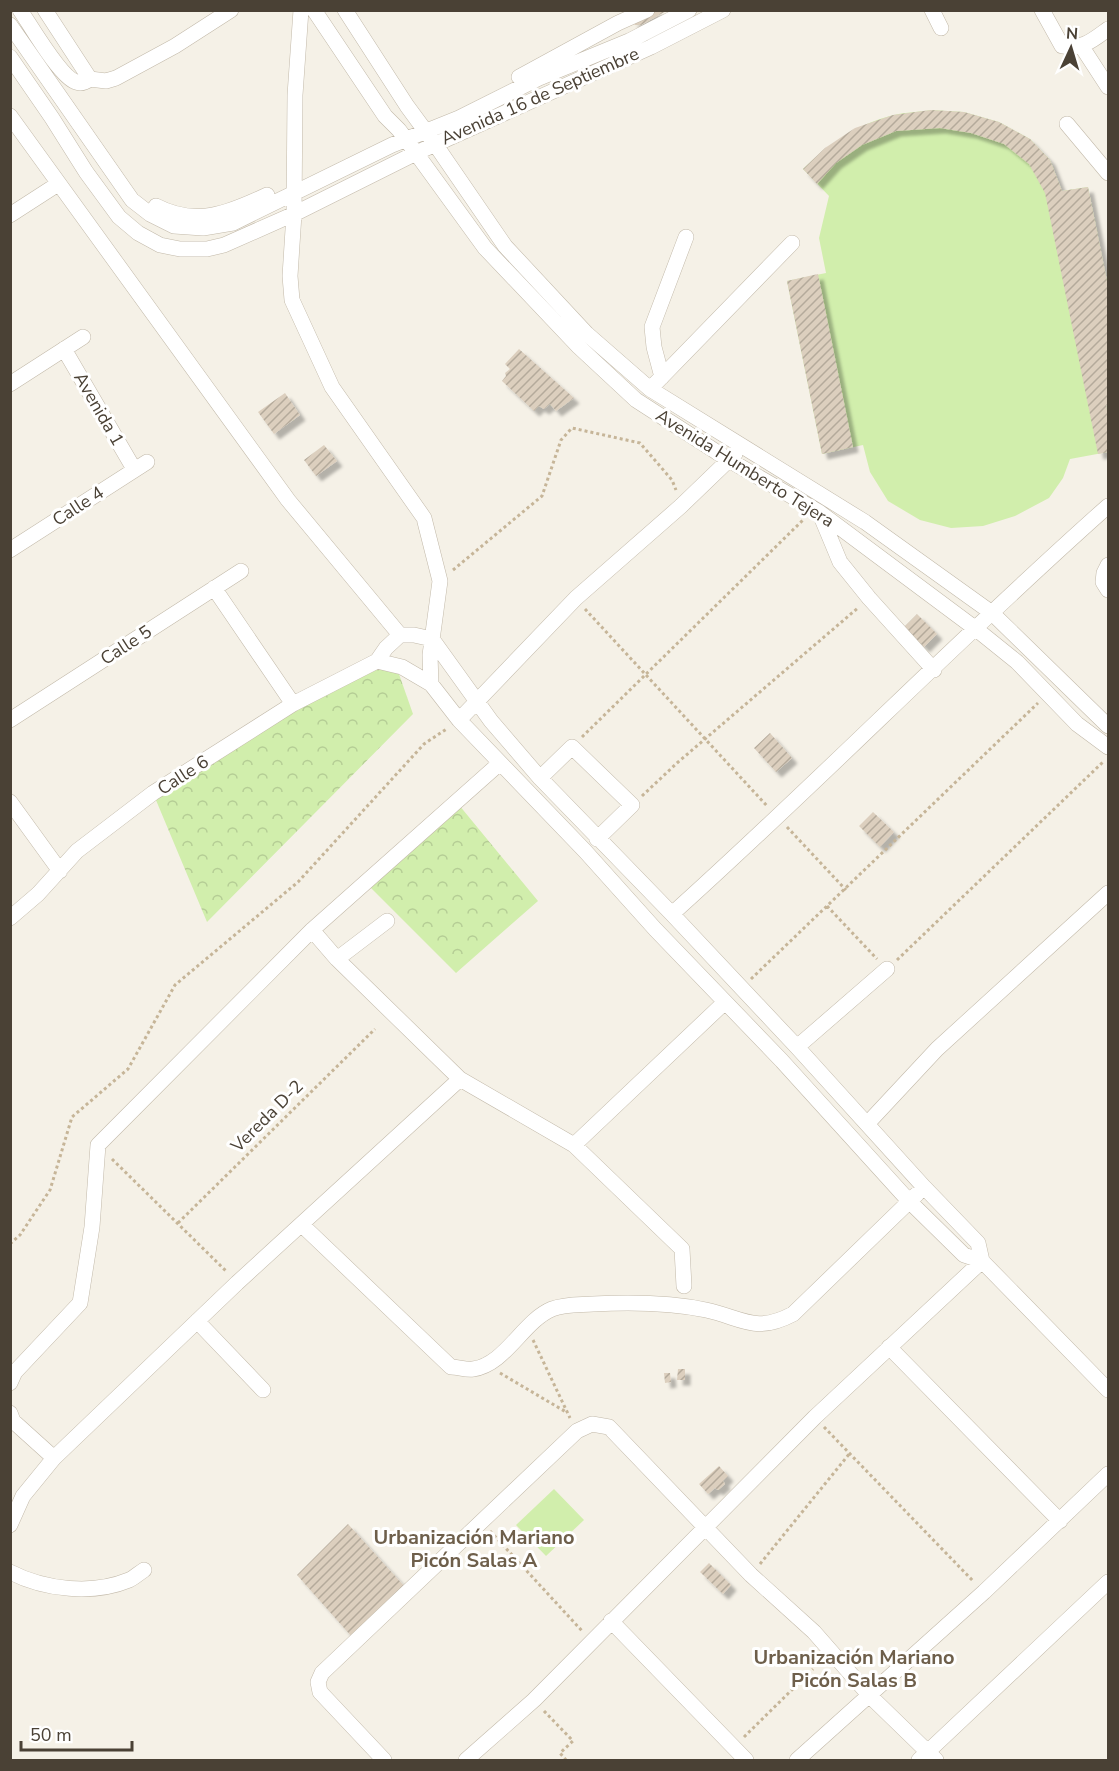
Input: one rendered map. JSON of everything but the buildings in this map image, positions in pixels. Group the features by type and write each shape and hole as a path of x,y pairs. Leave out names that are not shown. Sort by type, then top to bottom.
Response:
{"street":[{"path":"20,10 67,76 77,83 90,79 106,81 116,78 175,46 231,10"},
{"path":"45,10 90,79"},
{"path":"301,10 295,95 294,214 290,276 292,300 332,387 423,518 440,581 432,639 431,684"},
{"path":"314,10 385,116 416,153"},
{"name":"Avenida 16 de Septiembre","path":"345,10 427,134 651,47 723,10"},
{"path":"10,57 111,208 129,226 150,240 180,249 216,248 294,214 416,153 427,134 456,111 646,10"},
{"path":"10,25 126,192 137,204 150,214 179,227 203,228 224,226 294,187 403,135 427,134 539,78 629,41 689,10"},
{"path":"932,10 941,28"},
{"path":"1042,10 1062,46 1082,47 1108,29"},
{"path":"10,14 127,182 154,206 173,214 208,217 232,211 294,187"},
{"path":"1082,47 1108,87"},
{"path":"10,116 288,501 400,635"},
{"path":"1067,124 1108,172"},
{"name":"Avenida Humberto Tejera","path":"427,134 505,246 587,334 650,389 865,522 992,613 1108,726"},
{"name":"Avenida Humberto Tejera","path":"416,153 484,248 579,347 636,400 729,460 816,510 1017,662 1077,724 1108,747"},
{"path":"10,215 58,184"},
{"path":"662,377 654,347 652,327 686,237"},
{"path":"650,389 792,243"},
{"path":"10,384 82,337"},
{"name":"Avenida 1","path":"64,349 140,466"},
{"path":"459,720 576,598 681,506 741,446"},
{"name":"Calle 4","path":"10,550 140,466"},
{"path":"672,914 778,818 1027,578 1108,506"},
{"path":"816,510 840,562 934,670"},
{"path":"1108,565 1103,582 1108,590"},
{"name":"Calle 5","path":"10,720 241,571"},
{"path":"214,588 293,705"},
{"path":"982,1261 978,1243 672,914 540,778 476,702 432,639 400,635 386,648 378,661 402,667 431,684 459,720 585,851 909,1201 964,1255 982,1261 1108,1390"},
{"name":"Calle 6","path":"10,918 38,894 77,851 153,793 293,705 378,661"},
{"path":"540,778 572,747 632,805 597,839"},
{"path":"10,1383 15,1372 80,1303 92,1227 98,1145 312,930 500,763"},
{"path":"10,802 60,871"},
{"path":"867,1124 937,1049 1108,893"},
{"path":"337,959 387,921"},
{"path":"312,930 337,959 460,1079 574,1145 682,1249 684,1286"},
{"path":"797,1047 887,969"},
{"path":"574,1145 725,1002"},
{"path":"10,1525 23,1496 54,1458 237,1283 460,1079"},
{"path":"302,1225 451,1367 474,1369 494,1360 528,1327 551,1310 567,1305 645,1302 706,1310 753,1323 767,1325 778,1322 793,1314 924,1187"},
{"path":"466,1761 534,1700 815,1417 982,1261"},
{"path":"197,1322 263,1390"},
{"path":"889,1347 1060,1521"},
{"path":"11,1419 54,1458"},
{"path":"384,1761 320,1692 318,1682 322,1673 577,1431 592,1424 609,1427 751,1575 814,1632 928,1758 1108,1583"},
{"path":"797,1761 984,1592 1108,1474"},
{"path":"10,1572 56,1587 90,1589 130,1580 144,1570"},
{"path":"610,1621 746,1761"}],"path":[{"path":"440,581 543,495 561,440 572,428 640,443 672,480 681,506"},
{"path":"572,747 816,510"},
{"path":"576,598 704,740 846,890"},
{"path":"632,805 869,598"},
{"path":"741,989 1047,694"},
{"path":"10,1244 20,1234 50,1190 72,1117 128,1069 175,985 298,882 424,744 459,720"},
{"path":"827,906 887,969 1108,756"},
{"name":"Vereda D-2","path":"178,1223 375,1029"},
{"path":"98,1145 237,1283"},
{"path":"528,1327 577,1431"},
{"path":"485,1364 568,1413"},
{"path":"815,1417 984,1592"},
{"path":"751,1575 850,1453"},
{"path":"481,1521 591,1642"},
{"path":"733,1748 813,1669"},
{"path":"534,1700 573,1741 560,1754 566,1761"}],"green space":[{"path":"931,110 964,112 999,122 1030,139 1050,160 1062,191 1088,187 1108,286 1108,405 1106,405 1108,452 1070,459 1063,478 1049,498 1015,516 983,526 951,528 920,520 888,501 870,472 863,445 822,454 787,281 826,273 819,238 829,196 803,169 834,143 868,123 899,114"},
{"path":"393,657 413,714 207,922 153,793 284,705"},
{"path":"459,805 538,901 456,973 370,887"},
{"path":"554,1489 584,1520 546,1556 516,1525"}],"district":[{"name":"Urbanización Mariano Picón Salas A","path":"474,1548"},
{"name":"Urbanización Mariano Picón Salas B","path":"854,1668"}]}
